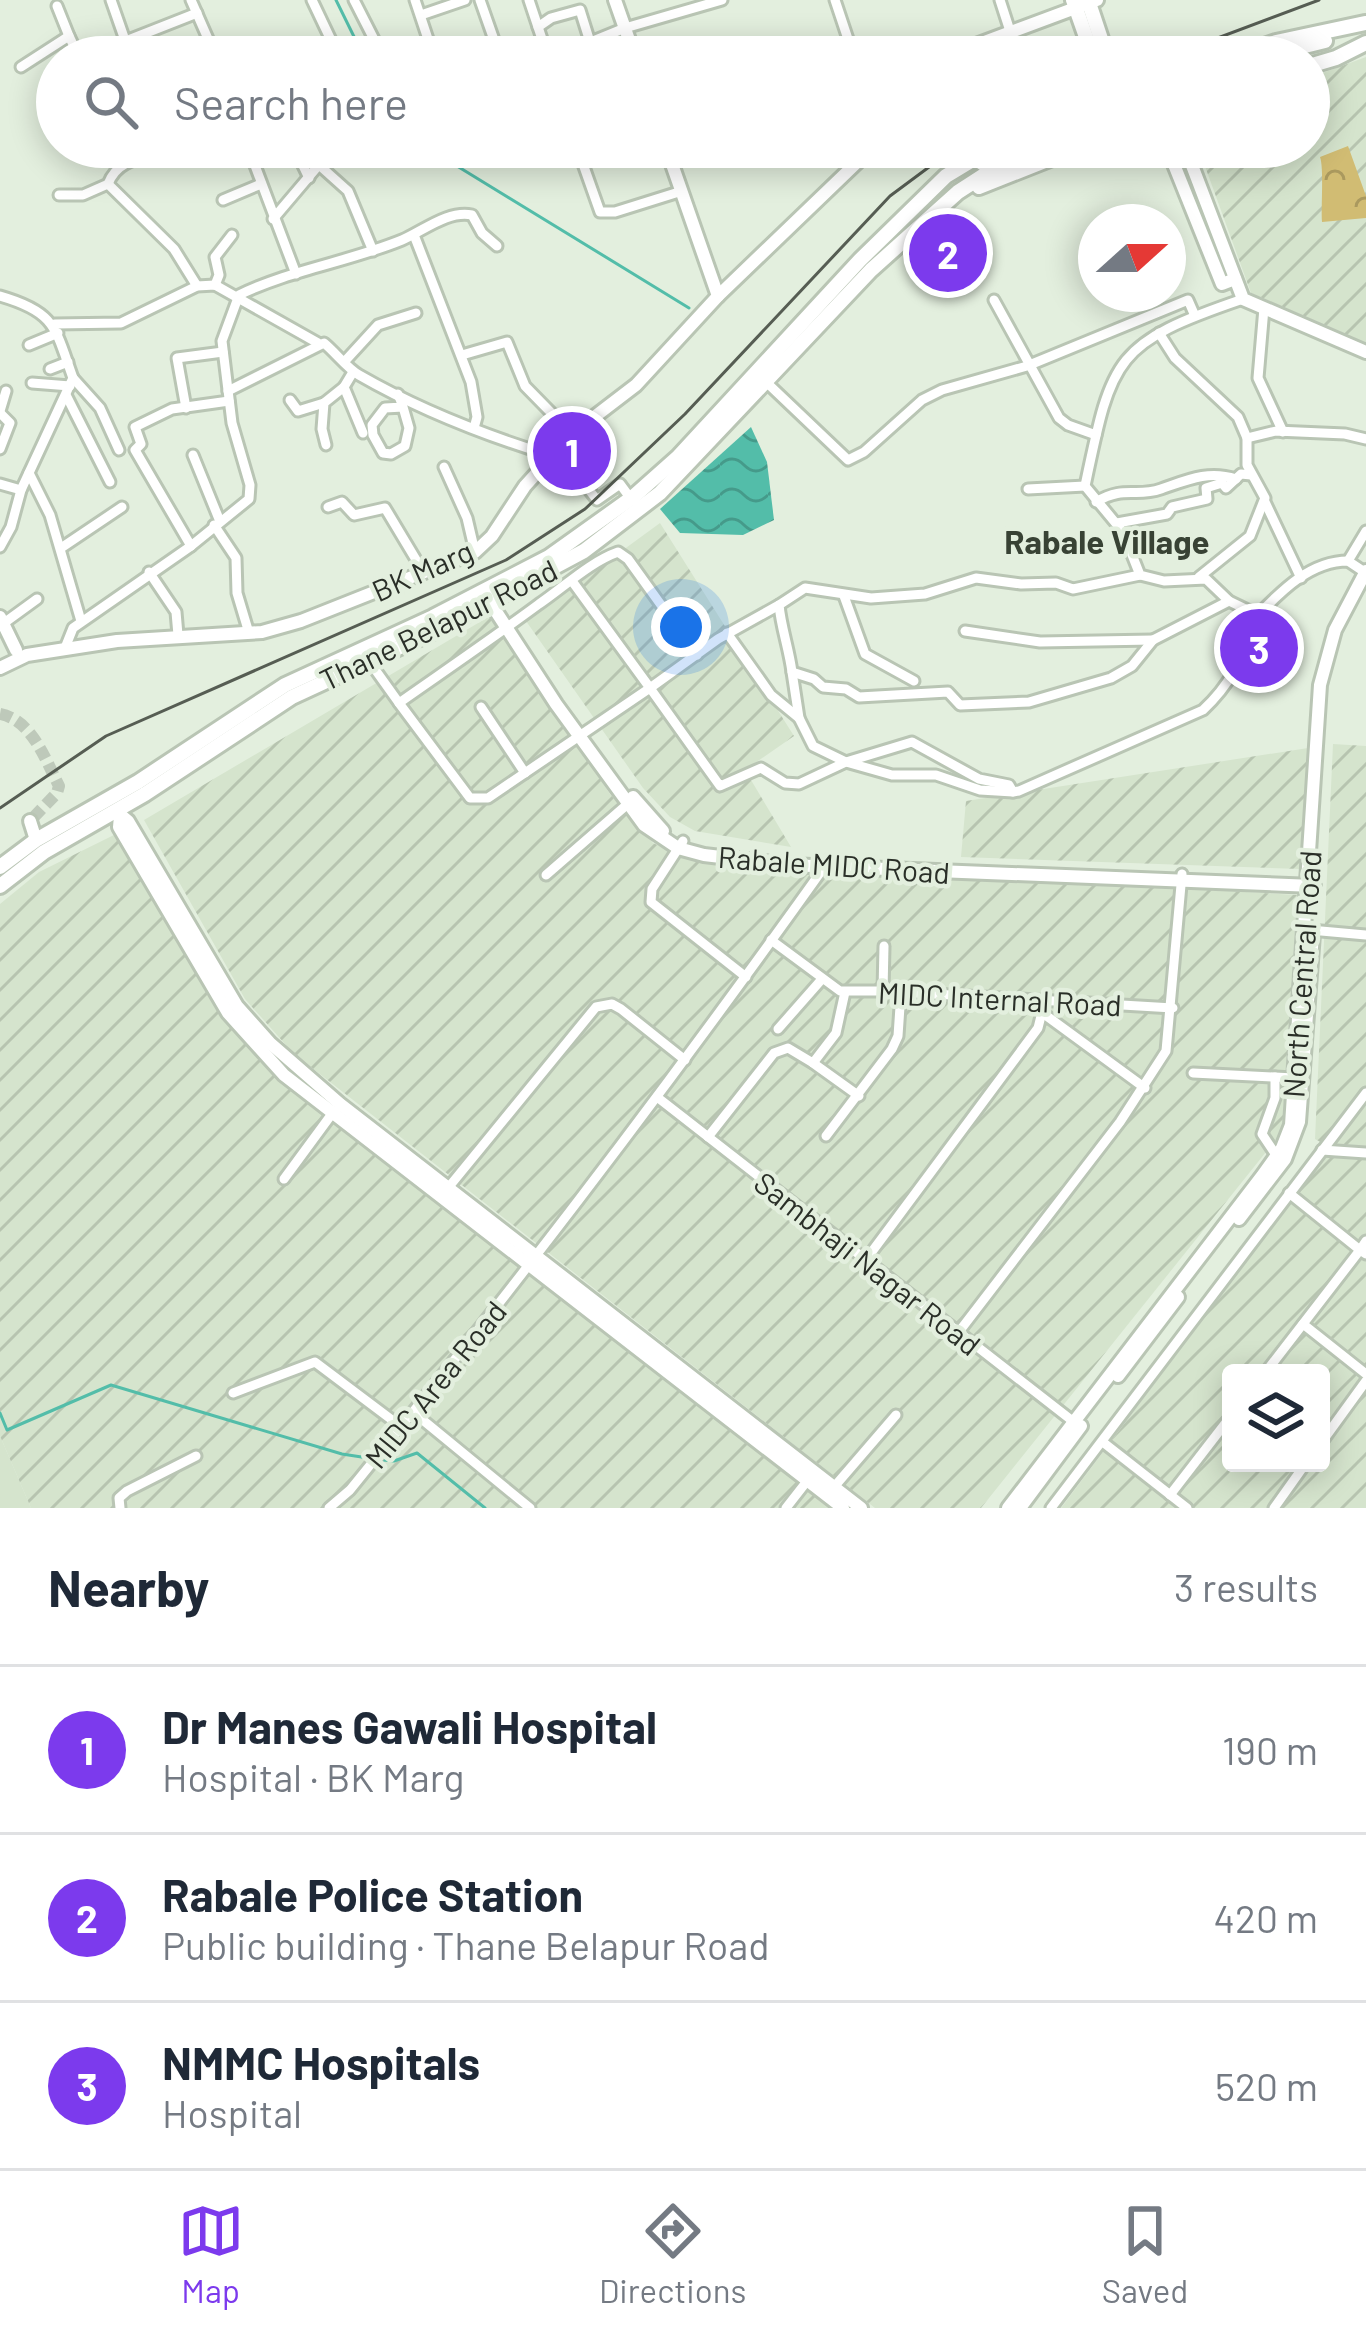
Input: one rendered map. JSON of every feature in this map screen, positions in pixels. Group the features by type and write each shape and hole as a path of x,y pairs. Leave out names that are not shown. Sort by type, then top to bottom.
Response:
{"main road":[{"path":"1084,2 1090,36"},
{"path":"1084,2 1098,36"},
{"path":"1330,39 1366,23"},
{"path":"1301,36 1366,23"},
{"path":"1330,59 1366,42"},
{"path":"1330,54 1366,42"},
{"path":"926,197 959,168"},
{"path":"926,197 973,168"},
{"path":"938,210 984,174 999,168"},
{"path":"938,210 1026,168"},
{"name":"Thane Belapur Road","path":"0,886 44,852 118,814 292,697 490,596 631,499 678,457 845,276 926,197"},
{"name":"Thane Belapur Road","path":"0,867 310,671 556,568 646,506 872,270 938,210"}],"street":[{"path":"110,0 121,36"},
{"path":"191,0 207,36"},
{"path":"311,0 328,36"},
{"path":"354,0 372,36"},
{"path":"415,0 428,36"},
{"path":"421,15 465,0"},
{"path":"480,0 493,36"},
{"path":"529,0 542,36"},
{"path":"615,0 628,36"},
{"path":"605,36 722,0"},
{"path":"835,0 847,36"},
{"path":"1000,0 1010,32"},
{"path":"999,36 1084,2"},
{"path":"57,6 69,36"},
{"path":"538,27 580,10 588,36"},
{"path":"142,36 197,13"},
{"path":"21,67 36,57"},
{"path":"59,195 83,195 108,184 116,168"},
{"path":"255,168 296,274"},
{"path":"304,168 309,178"},
{"path":"273,219 317,168"},
{"path":"322,168 349,191 373,250"},
{"path":"584,168 600,212 615,212 682,191"},
{"path":"674,168 718,296"},
{"name":"BK Marg","path":"21,652 178,635 249,633 301,621 475,552 572,434 636,385 718,296 851,168"},
{"path":"1177,168 1229,281 1243,299 1366,352"},
{"path":"1193,168 1229,281"},
{"path":"108,184 174,249 197,286"},
{"path":"223,200 261,184"},
{"path":"78,209 83,195"},
{"path":"65,648 67,637 81,621 245,506 250,485 223,352 224,330 238,295 414,235 461,213 472,215 496,246"},
{"path":"215,285 219,275 215,257 232,235"},
{"path":"414,235 461,355 476,405 475,428"},
{"path":"29,345 56,328 121,323 197,286 215,285 318,344"},
{"path":"0,296 37,310 56,328 68,362 70,386 110,482"},
{"path":"764,381 848,460 864,452 922,400 1027,366 1188,299 1196,316"},
{"path":"1140,575 1117,523 1085,486 1104,398 1118,368 1145,340 1243,299"},
{"path":"994,300 1059,418 1096,435"},
{"path":"1264,308 1258,378 1283,432"},
{"path":"345,361 378,325 416,313"},
{"path":"1159,333 1175,358 1238,417 1247,438 1251,475 1263,491 1301,578"},
{"path":"461,355 507,342 525,386 572,434"},
{"path":"191,546 135,449 141,444 136,424 172,409 229,396 318,344 324,344 353,372 398,394 514,446 555,452 597,500 620,484 631,499"},
{"path":"186,408 177,358 223,352"},
{"path":"50,369 68,362"},
{"path":"290,400 298,411 324,403 344,387 353,372"},
{"path":"32,383 70,386 100,408 119,450"},
{"path":"0,548 21,490 70,386"},
{"path":"344,387 363,433"},
{"path":"0,449 10,423 0,412 7,392"},
{"path":"398,394 403,406 410,428 405,446 391,454 383,452 372,425 385,408 403,406"},
{"path":"324,403 326,445"},
{"path":"1247,438 1283,432 1345,434 1366,440"},
{"path":"193,455 217,522 236,558 236,592 249,633"},
{"path":"444,466 467,518 475,552"},
{"path":"29,473 50,515 81,621"},
{"path":"1117,523 1168,514 1172,507 1207,499 1206,488 1222,483 1226,488 1241,474 1251,475"},
{"path":"1096,502 1118,490 1161,489 1183,478 1221,475 1236,479"},
{"path":"0,484 21,490"},
{"path":"1028,489 1085,486"},
{"path":"328,507 342,502 354,515 386,508 424,573"},
{"path":"369,661 470,798 488,798 727,633 806,588 844,596 925,594 976,578 1089,588 1140,575 1164,581 1199,577 1250,536 1264,502"},
{"path":"61,548 122,507"},
{"path":"1348,561 1366,531"},
{"path":"399,703 613,553 622,554 697,655"},
{"path":"779,604 799,718 813,746 846,762 908,778 936,775 980,790 1013,792 1203,710 1227,688 1258,615 1301,578 1327,563 1348,561 1366,575"},
{"path":"149,572 176,612 178,635"},
{"name":"North Central Road","path":"1007,1508 1285,1159 1300,1122 1320,686 1335,630 1366,575"},
{"path":"1199,577 1229,601 1258,615"},
{"path":"572,581 720,786 761,768 785,783 799,784 846,762 913,742 979,779 1009,785 1013,792"},
{"name":"Rabale MIDC Road","path":"490,596 631,801 680,844 734,857 895,867 1311,882"},
{"path":"844,596 865,654 914,681"},
{"path":"21,652 3,624 37,599"},
{"path":"792,672 860,697 948,692 960,705 1029,702 1124,673 1154,640 1229,601"},
{"path":"964,632 1040,642 1154,640"},
{"path":"727,633 771,695 799,718"},
{"path":"0,649 21,652"},
{"path":"0,668 21,652"},
{"path":"481,707 525,772"},
{"path":"546,875 631,801"},
{"path":"118,814 128,821 210,970 266,1047 336,1109 811,1476 843,1508"},
{"path":"30,821 36,840"},
{"path":"680,844 652,889 652,902 746,977"},
{"name":"MIDC Area Road","path":"329,1508 350,1490 533,1261 828,862"},
{"path":"958,1333 1144,1088 1166,1052 1182,878"},
{"path":"1309,930 1366,935"},
{"name":"North Central Road","path":"1020,1508 1276,1155 1291,1125 1309,930"},
{"name":"MIDC Internal Road","path":"772,940 844,992 1173,1007"},
{"path":"883,991 884,946"},
{"path":"778,1030 822,980"},
{"path":"813,1063 840,1023 844,992"},
{"path":"826,1136 898,1036 901,992"},
{"path":"865,1261 990,1096 1044,1014 1045,1000"},
{"path":"448,1188 596,1007 606,1004 621,1009 685,1060"},
{"path":"1044,1014 1144,1088"},
{"path":"708,1138 774,1053 788,1048 859,1096"},
{"path":"1193,1073 1294,1078"},
{"path":"1275,1077 1275,1098 1262,1134 1276,1155"},
{"path":"1052,1508 1366,1093"},
{"name":"Sambhaji Nagar Road","path":"657,1097 1077,1425"},
{"path":"284,1179 336,1109"},
{"path":"336,1109 448,1188 533,1261"},
{"path":"1322,1150 1366,1154"},
{"path":"1271,1364 1364,1248 1289,1193"},
{"path":"1303,1324 1366,1377 1330,1430"},
{"path":"233,1393 315,1362 400,1426"},
{"path":"412,1412 530,1508"},
{"path":"834,1487 896,1415"},
{"path":"1170,1495 1222,1429"},
{"path":"1104,1443 1187,1508"},
{"path":"120,1508 119,1498 127,1491 196,1456"},
{"path":"1274,1508 1300,1472"},
{"path":"811,1476 861,1508"},
{"path":"786,1508 811,1476"}],"shaded area":[{"path":"1366,57 1366,343 1251,293 1206,168 1330,168 1330,70"},
{"path":"660,523 794,736 745,770 791,847 695,831 670,817 643,788 526,621"},
{"path":"490,616 610,794 653,843 690,860 1297,895 1282,1132 981,1508 875,1508 293,1053 245,999 144,820"},
{"path":"1333,744 1366,746 1366,1508 1061,1508 1331,1148 1315,1139"},
{"path":"1308,748 1300,869 961,857 966,801"},
{"path":"116,834 222,1013 274,1075 830,1508 31,1508 0,1436 0,904 39,872"},
{"path":"0,1436 31,1508 0,1508"}],"green space":[{"path":"1348,146 1366,196 1366,218 1322,222 1321,168 1330,168 1330,153"}],"water":[{"path":"751,427 767,462 774,520 743,535 680,533 660,509"}],"waterway":[{"path":"336,0 354,36"},
{"path":"460,168 689,308"},
{"path":"0,1413 7,1430 111,1385 368,1458"},
{"path":"383,1460 417,1453 485,1508"}],"tunnel":[{"path":"0,714 29,732 59,786 30,821"}],"railway":[{"path":"1223,36 1319,0"},
{"path":"0,808 106,736 506,560 585,509 685,414 890,196 928,168"}],"place":[{"name":"Rabale Police Station","path":"948,253"},
{"name":"Dr Manes Gawali Hospital","path":"572,451"},
{"name":"NMMC Hospitals","path":"1259,648"}],"district":[{"name":"Rabale Village","path":"1107,541"}]}
